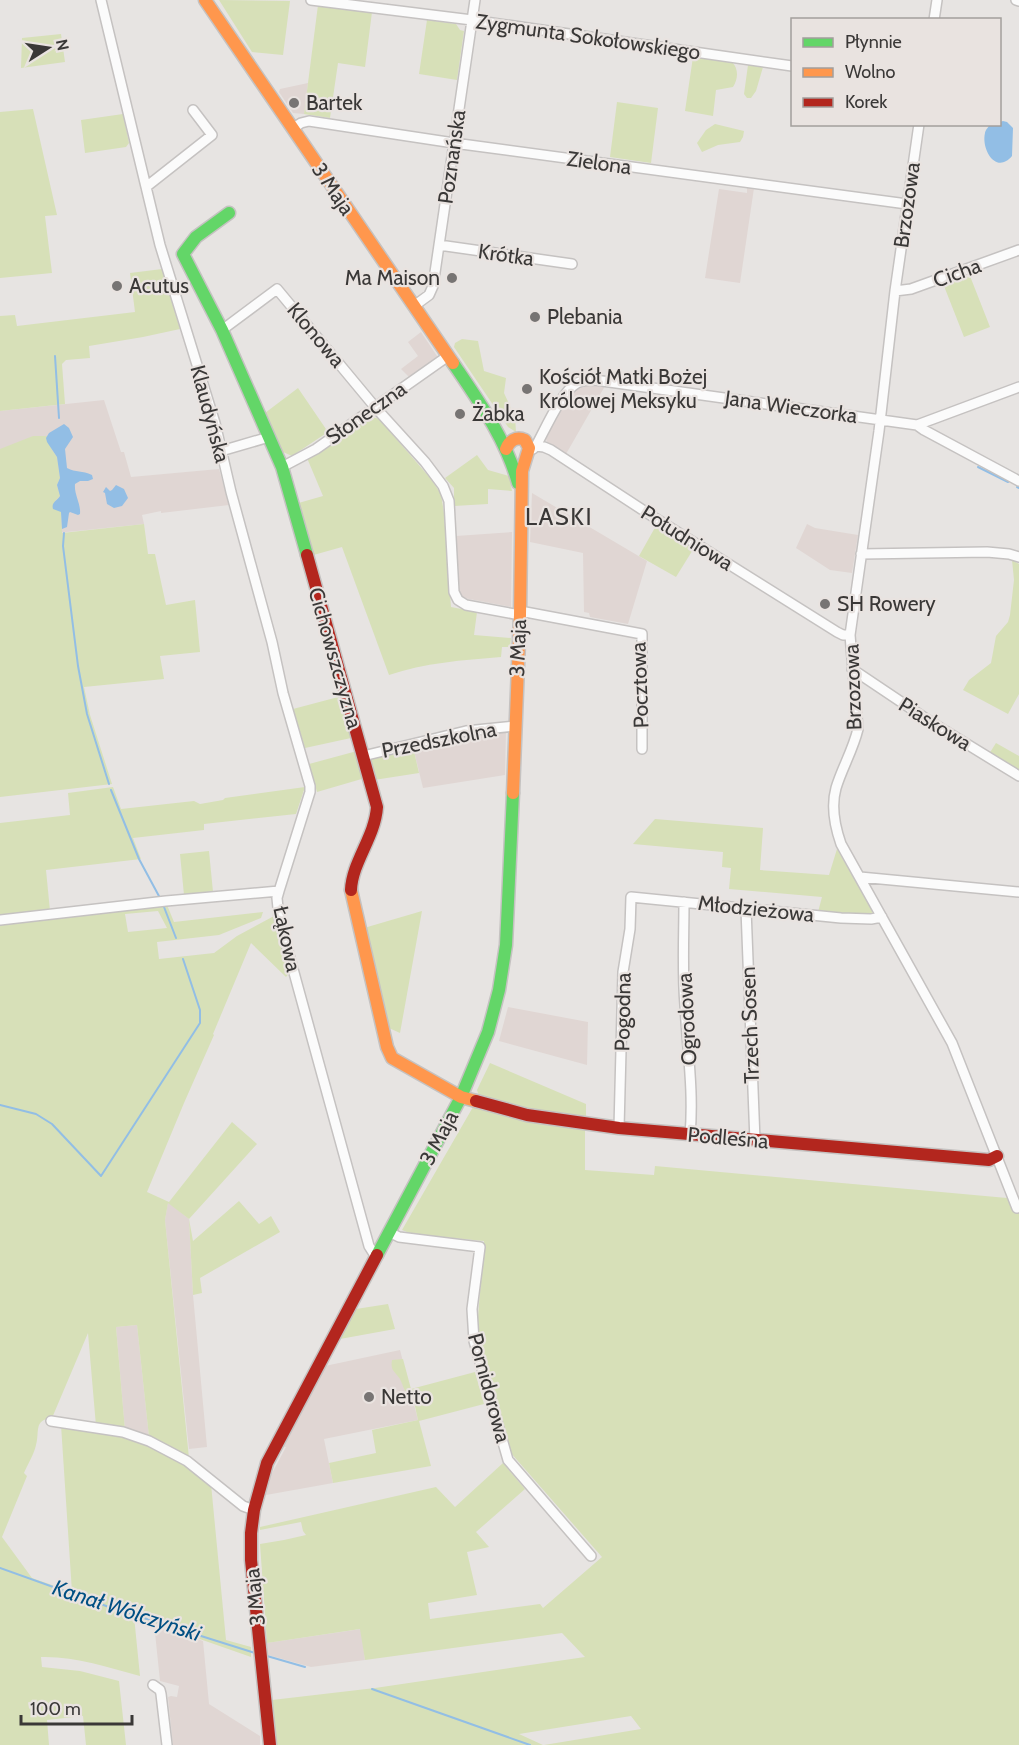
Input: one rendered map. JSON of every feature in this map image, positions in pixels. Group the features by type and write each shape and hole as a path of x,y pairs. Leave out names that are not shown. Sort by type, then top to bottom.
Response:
{"street":[{"name":"Klaudyńska","path":"101,0 160,245 215,423 231,492 275,653 283,693 310,786 279,891"},
{"name":"3 Maja","path":"205,0 483,407 508,453 521,499"},
{"name":"Zygmunta Sokołowskiego","path":"311,0 791,66"},
{"name":"Poznańska","path":"414,306 425,299 430,292 475,0"},
{"path":"934,18 937,0"},
{"path":"146,187 212,135 193,110"},
{"name":"Zielona","path":"292,129 309,121 454,143 907,204"},
{"name":"Brzozowa","path":"919,126 850,636 858,729 836,788 834,807 837,831 842,844 952,1043 1017,1208"},
{"name":"Cichowszczyzna","path":"228,213 187,246 183,254 222,330 282,467 363,756 377,814 366,848 352,879 351,888 387,1047 392,1058 461,1097"},
{"name":"Krótka","path":"439,245 572,264"},
{"name":"Cicha","path":"895,291 910,289 1019,250"},
{"name":"Klonowa","path":"222,330 277,289 375,406"},
{"name":"Słoneczna","path":"282,467 316,449 448,356"},
{"name":"Jana Wieczorka","path":"536,446 560,402 573,386 587,380 917,425 1019,387"},
{"path":"375,406 425,462 443,486 449,501 456,597 466,605 520,613"},
{"name":"3 Maja","path":"483,407 501,427 519,439"},
{"path":"917,425 1019,481"},
{"path":"536,446 525,457 516,461 508,453 508,442 537,434 545,427"},
{"path":"221,451 269,437"},
{"path":"519,439 528,444 529,452 525,457"},
{"name":"Południowa","path":"536,446 551,450 837,632 850,636"},
{"name":"3 Maja","path":"270,1745 251,1560 251,1528 262,1475 475,1068 490,1029 504,966 516,726 522,471 525,457"},
{"path":"861,554 987,552 1019,557"},
{"name":"Pocztowa","path":"520,613 642,634 642,749"},
{"name":"Piaskowa","path":"852,669 931,722 1019,776"},
{"name":"Przedszkolna","path":"363,756 466,731 516,726"},
{"path":"860,877 1019,892"},
{"name":"Łąkowa","path":"0,920 279,891 277,898 279,918 369,1246 375,1257"},
{"name":"Młodzieżowa","path":"631,897 841,918 882,917"},
{"name":"Pogodna","path":"619,1128 622,972 630,928 631,897"},
{"name":"Ogrodowa","path":"684,902 684,1003 691,1099 690,1135"},
{"name":"Trzech Sosen","path":"746,909 755,1141"},
{"name":"Podleśna","path":"461,1097 527,1115 619,1128 989,1160 997,1156"},
{"name":"Pomidorowa","path":"389,1232 399,1237 480,1247 472,1309 474,1341 508,1460 591,1556"},
{"path":"51,1421 123,1432 149,1441 195,1467 243,1506 254,1510"},
{"path":"153,1685 160,1690 161,1694 167,1745"}],"shaded area":[{"path":"308,83 304,114 293,113 279,92 280,89"},
{"path":"747,188 754,188 740,283 705,278 719,189 747,193"},
{"path":"421,332 439,359 415,376 414,374 409,377 401,369 418,356 408,342"},
{"path":"586,383 605,386 566,454 547,442 546,439 550,432 547,430 575,388"},
{"path":"104,400 131,477 219,469 229,505 161,513 161,511 142,515 144,524 0,539 0,411"},
{"path":"532,493 647,561 628,624 590,617 589,613 584,612 583,553 530,542"},
{"path":"807,524 815,528 858,535 852,573 830,570 796,548"},
{"path":"512,532 511,607 464,598 460,594 456,536"},
{"path":"506,730 505,775 423,788 413,747"},
{"path":"508,1007 588,1022 587,1065 499,1041"},
{"path":"168,1202 189,1219 193,1295 207,1447 189,1449 165,1220"},
{"path":"137,1325 149,1437 125,1430 116,1327"},
{"path":"400,1350 418,1420 324,1439 333,1483 266,1495 271,1475 325,1366"},
{"path":"154,1623 203,1641 209,1704 260,1736 260,1745 173,1745 168,1697 177,1697 179,1686 160,1681"},
{"path":"361,1629 365,1660 311,1667 268,1655 267,1643"}],"green space":[{"path":"219,0 290,1 283,55 252,52"},
{"path":"318,5 372,12 365,67 338,63 330,118 304,114"},
{"path":"427,20 456,24 460,30 464,31 457,80 419,74"},
{"path":"61,34 65,62 21,68 22,38"},
{"path":"693,57 732,62 736,68 737,77 733,87 716,90 713,116 685,111"},
{"path":"748,65 763,67 756,91 751,98 747,98 744,94"},
{"path":"617,102 658,108 651,163 610,157"},
{"path":"33,109 57,215 45,216 52,273 0,278 0,112"},
{"path":"123,114 129,143 126,147 85,153 81,120"},
{"path":"715,124 744,131 743,137 740,142 718,145 702,152 697,143 706,130"},
{"path":"162,269 180,329 89,346 90,358 66,360 62,364 65,404 0,411 0,316 15,315 17,326 135,312 130,273"},
{"path":"970,276 990,327 964,337 944,286"},
{"path":"462,339 478,341 484,371 506,378 504,393 515,417 516,432 508,427 454,347 455,343"},
{"path":"298,388 328,432 292,456 283,452 265,413"},
{"path":"370,416 379,419 431,479 441,494 451,607 477,612 474,635 511,638 510,647 502,647 501,657 430,665 389,675 342,547 310,556 295,504 323,496 307,458"},
{"path":"33,436 47,436 57,457 60,478 57,485 60,496 55,501 61,512 62,533 144,524 148,554 155,554 166,605 195,600 200,652 160,656 164,679 84,687 90,715 112,784 0,797 0,449"},
{"path":"477,455 488,470 509,476 512,491 488,489 488,504 454,506 454,488 445,478"},
{"path":"657,524 694,548 676,577 639,556"},
{"path":"1012,560 1019,564 1019,694 1008,714 963,690 969,680 991,663 996,636 1008,622 1014,580"},
{"path":"342,696 353,734 350,735 351,738 305,748 293,709"},
{"path":"996,743 1019,756 1019,772 989,754"},
{"path":"413,747 419,773 374,780 367,758"},
{"path":"357,751 365,778 317,792 309,764"},
{"path":"113,787 121,809 194,801 200,804 225,798 305,787 296,814 204,824 204,830 133,838 141,859 46,870 50,911 0,916 0,823 70,815 68,793"},
{"path":"655,819 763,828 760,870 829,875 837,849 873,911 871,916 818,912 822,897 729,889 731,868 722,867 723,852 633,844"},
{"path":"209,851 213,892 184,895 180,854"},
{"path":"167,905 174,922 263,912 261,918 219,935 157,942 159,959 214,953 237,936 274,916 290,972 286,977 251,943 147,1192 169,1202 232,1122 257,1144 189,1219 168,1203 165,1220 189,1458 149,1437 137,1325 116,1327 125,1430 96,1426 88,1333 52,1418 42,1421 38,1427 35,1448 24,1473 27,1476 2,1537 32,1578 72,1592 61,1425 126,1435 171,1454 211,1484 226,1640 251,1647 251,1657 134,1616 140,1676 78,1660 41,1657 42,1667 80,1671 119,1681 126,1745 86,1745 83,1716 47,1720 49,1745 0,1745 0,924","holes":["158,911 167,928 128,932 125,914"]},
{"path":"422,911 400,1033 389,1028 364,928"},
{"path":"490,1063 586,1104 586,1119 532,1110 479,1096 477,1090"},
{"path":"473,1107 516,1119 585,1129 585,1170 654,1175 655,1166 1007,1198 1013,1210 1019,1208 1019,1745 544,1745 641,1729 631,1716 519,1734 543,1745 277,1745 272,1700 375,1688 585,1657 562,1633 365,1660 360,1629 267,1643 260,1544 306,1535 301,1522 260,1530 260,1527 436,1487 455,1507 503,1463 525,1489 476,1532 489,1547 467,1552 477,1595 428,1603 430,1619 540,1604 543,1608 602,1557 510,1452 477,1330 484,1241 412,1234 402,1230"},
{"path":"239,1201 259,1224 271,1216 280,1232 200,1278 202,1293 193,1295 189,1219 193,1241"},
{"path":"388,1304 395,1329 340,1339 356,1309"},
{"path":"403,1359 411,1389 475,1372 484,1404 419,1421 431,1466 333,1483 329,1463 376,1453 372,1430 418,1420 412,1393 406,1392 393,1371 392,1360"}],"water":[{"path":"1001,122 1007,122 1013,128 1012,156 1000,163 991,158 984,139 989,126 1001,126"},
{"path":"64,424 69,428 73,437 65,449 67,468 88,473 93,479 75,484 80,514 70,512 67,527 62,529 61,512 53,509 54,503 60,496 57,485 60,478 57,457 46,438 49,433"},
{"path":"116,485 124,489 128,498 122,506 114,508 107,504 103,492 106,487 110,491"}],"waterway":[{"path":"55,356 59,418"},
{"path":"978,467 1008,482"},
{"path":"64,533 63,546 78,666 87,714 109,784"},
{"path":"111,790 139,859 160,898"},
{"path":"164,907 176,938"},
{"path":"0,1105 36,1114 52,1124 101,1176 200,1023 200,1010 183,959"},
{"name":"Kanał Wólczyński","path":"0,1568 109,1607 255,1653"},
{"name":"Kanał Wólczyński","path":"267,1656 305,1667"},
{"name":"Kanał Wólczyński","path":"372,1689 530,1745"}],"traffic: fast":[{"path":"229,213 196,237 183,254 222,330 282,467 307,555"},
{"path":"453,363 499,435 518,483"},
{"path":"377,1255 461,1097 488,1032 499,990 506,945 513,793"}],"traffic: slow":[{"path":"205,0 453,363"},
{"path":"506,449 516,439 525,440 529,448 522,471 520,615 513,793"},
{"path":"351,890 387,1047 392,1058 461,1097 476,1101"}],"traffic: jam":[{"path":"307,555 377,807 372,829 355,869 351,890"},
{"path":"476,1101 527,1115 619,1128 989,1160 997,1156"},
{"path":"270,1745 251,1560 254,1510 267,1463 377,1255"}],"place":[{"name":"Bartek","path":"294,103"},
{"name":"Ma Maison","path":"452,278"},
{"name":"Acutus","path":"117,286"},
{"name":"Plebania","path":"535,317"},
{"name":"Kościół Matki Bożej Królowej Meksyku","path":"527,389"},
{"name":"Żabka","path":"460,414"},
{"name":"SH Rowery","path":"825,604"},
{"name":"Netto","path":"369,1397"}],"district":[{"name":"LASKI","path":"559,517"}]}
